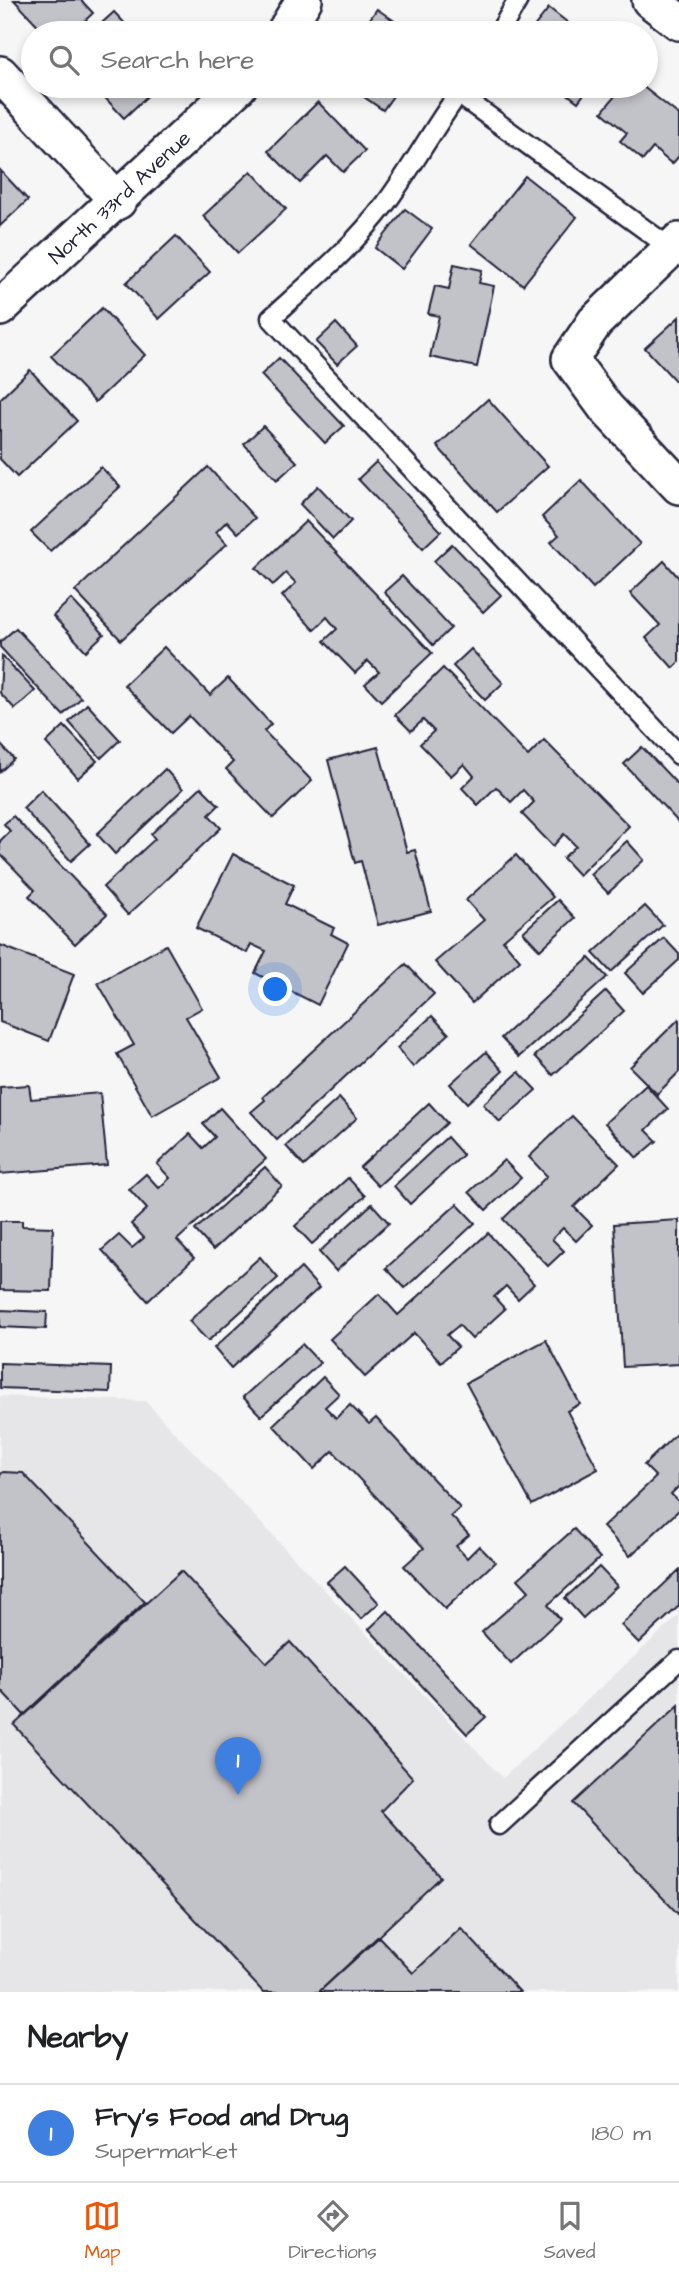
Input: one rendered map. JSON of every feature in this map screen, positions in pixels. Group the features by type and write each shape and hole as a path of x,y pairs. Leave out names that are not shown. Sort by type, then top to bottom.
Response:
{"street":[{"path":"292,21 304,0"},
{"path":"650,0 679,22"},
{"path":"0,74 21,97"},
{"path":"22,98 118,201"},
{"name":"North 33rd Avenue","path":"0,308 226,98"},
{"path":"677,248 596,322 570,359 606,408 679,486"}],"lane":[{"path":"506,21 518,0"},
{"path":"456,98 386,203 344,252 271,318 679,755"},
{"path":"472,98 677,248"},
{"path":"499,1825 679,1660"}],"shaded area":[{"path":"0,1396 145,1401 503,1778 679,1615 679,1992 0,1992"}],"building":[{"path":"14,0 81,0 93,13 85,21 34,21"},
{"path":"549,8 566,21 539,21"},
{"path":"377,9 394,21 368,21"},
{"path":"114,12 123,21 104,21"},
{"path":"105,98 145,98 124,118"},
{"path":"366,98 392,98 383,110"},
{"path":"613,98 657,98 679,115 679,156 672,164 653,148 643,160 620,141 627,133 602,112"},
{"path":"318,102 365,151 343,172 327,156 300,183 268,151"},
{"path":"0,170 28,200 0,226"},
{"path":"251,171 286,209 238,253 203,216"},
{"path":"525,176 577,217 523,285 471,244"},
{"path":"405,209 432,229 402,269 375,248"},
{"path":"176,236 210,272 159,319 126,283"},
{"path":"454,264 482,270 479,283 494,286 477,367 430,357 439,316 428,314 435,286 449,289"},
{"path":"102,308 145,355 95,402 51,356"},
{"path":"679,317 679,385 645,348"},
{"path":"336,323 357,346 337,364 316,342"},
{"path":"279,358 344,426 325,443 261,375"},
{"path":"30,370 77,421 17,477 0,459 0,399"},
{"path":"488,399 548,466 497,512 437,446"},
{"path":"263,426 297,462 277,480 244,444"},
{"path":"376,462 441,531 423,548 358,479"},
{"path":"101,467 120,487 50,551 31,532"},
{"path":"208,467 255,518 238,533 227,521 216,532 227,544 121,640 75,591"},
{"path":"581,480 640,544 593,588 551,542 559,535 542,517"},
{"path":"318,486 351,521 333,539 300,504"},
{"path":"306,521 432,653 381,701 365,684 379,672 368,661 355,673 324,641 337,629 327,617 314,630 282,596 296,583 286,573 273,585 256,568"},
{"path":"452,544 501,595 483,612 434,561"},
{"path":"664,561 679,578 679,662 673,668 646,638 660,625 630,593"},
{"path":"402,576 451,628 433,645 384,592"},
{"path":"71,599 104,634 86,651 53,616"},
{"path":"16,628 81,698 63,715 0,647 0,642"},
{"path":"164,647 210,695 228,678 271,724 264,731 312,781 273,818 226,769 233,762 189,716 171,733 124,685"},
{"path":"471,649 503,683 485,700 453,666"},
{"path":"2,656 35,691 15,709 0,693"},
{"path":"443,668 528,756 544,740 629,826 579,875 563,858 576,846 564,834 553,846 522,814 534,802 523,790 511,802 496,787 478,805 462,788 474,776 464,764 451,776 420,744 434,731 423,720 411,731 395,715"},
{"path":"87,704 120,740 101,758 69,722"},
{"path":"64,726 97,761 78,778 46,743"},
{"path":"0,744 14,759 0,772"},
{"path":"378,747 407,852 415,850 431,911 378,925 361,861 355,863 328,760"},
{"path":"642,747 679,786 679,823 624,764"},
{"path":"165,769 183,789 115,854 97,834"},
{"path":"201,787 219,805 209,815 221,828 128,915 103,887 155,839 151,834"},
{"path":"41,790 90,844 71,861 23,808"},
{"path":"13,816 107,914 75,944 29,896 35,890 0,854 0,841 10,831 4,824"},
{"path":"627,841 644,860 608,893 590,874"},
{"path":"233,854 294,885 285,904 334,928 331,934 348,943 318,1005 255,973 266,951 251,944 247,953 196,928"},
{"path":"516,855 553,897 503,940 520,960 472,1003 435,962 484,920 466,900"},
{"path":"558,900 575,918 540,950 523,932"},
{"path":"645,906 663,925 611,972 593,953"},
{"path":"664,938 679,954 679,960 643,993 625,973"},
{"path":"0,945 74,974 49,1041 0,1022"},
{"path":"166,945 202,1008 186,1017 221,1077 152,1116 117,1054 134,1045 98,983"},
{"path":"589,958 607,977 519,1057 501,1038"},
{"path":"406,964 434,994 277,1140 251,1112 265,1100 263,1097"},
{"path":"606,991 624,1011 553,1075 535,1056"},
{"path":"432,1016 449,1034 413,1067 397,1048"},
{"path":"679,1019 679,1072 657,1094 630,1067"},
{"path":"486,1052 503,1071 467,1103 450,1084"},
{"path":"519,1072 536,1090 500,1122 483,1104"},
{"path":"29,1085 31,1099 100,1093 107,1165 0,1174 0,1087"},
{"path":"646,1085 668,1109 646,1130 657,1141 637,1158 605,1123"},
{"path":"339,1098 357,1118 304,1166 286,1146"},
{"path":"429,1103 447,1123 378,1186 360,1167"},
{"path":"220,1108 266,1159 177,1240 194,1258 148,1301 102,1250 119,1235 132,1248 144,1238 131,1224 147,1209 129,1189 146,1174 159,1188 170,1178 157,1164 190,1134 203,1148 215,1137 203,1124"},
{"path":"572,1116 619,1164 574,1207 592,1225 576,1241 563,1228 552,1239 564,1251 548,1266 503,1219 547,1176 529,1157"},
{"path":"447,1137 463,1155 410,1204 394,1186"},
{"path":"504,1160 521,1178 486,1210 469,1192"},
{"path":"265,1167 282,1186 213,1250 195,1230"},
{"path":"348,1178 365,1196 312,1244 295,1226"},
{"path":"372,1204 389,1223 336,1271 319,1252"},
{"path":"457,1204 475,1223 405,1288 386,1268"},
{"path":"679,1220 679,1364 623,1367 614,1224"},
{"path":"0,1221 22,1221 22,1226 53,1227 51,1291 0,1290"},
{"path":"488,1233 534,1284 518,1299 506,1286 494,1297 505,1309 472,1339 459,1325 447,1335 458,1347 441,1362 414,1333 365,1377 330,1339 379,1294 398,1315"},
{"path":"260,1257 278,1278 208,1341 189,1321"},
{"path":"301,1268 319,1288 231,1368 214,1348"},
{"path":"0,1310 47,1312 46,1329 0,1327"},
{"path":"546,1340 580,1404 567,1411 598,1469 532,1505 466,1383"},
{"path":"302,1344 320,1363 261,1416 243,1397"},
{"path":"0,1363 111,1367 110,1392 0,1388"},
{"path":"323,1377 339,1394 325,1407 336,1418 350,1405 369,1424 376,1418 460,1508 451,1516 469,1535 456,1546 467,1558 479,1546 495,1562 445,1609 404,1566 424,1548 333,1451 314,1469 273,1425"},
{"path":"679,1431 679,1486 671,1494 679,1502 679,1510 630,1556 603,1527 656,1477 644,1465"},
{"path":"3,1472 23,1473 145,1602 24,1715 0,1689 0,1475"},
{"path":"574,1529 600,1558 548,1605 560,1619 511,1664 482,1632 529,1591 518,1579"},
{"path":"345,1566 379,1603 361,1619 327,1582"},
{"path":"599,1567 617,1586 583,1618 565,1598"},
{"path":"679,1570 679,1606 639,1643 621,1625"},
{"path":"181,1571 267,1663 290,1642 413,1778 381,1811 441,1877 319,1992 263,1992 14,1725"},
{"path":"388,1611 486,1717 467,1734 369,1629"},
{"path":"679,1705 679,1915 573,1803"},
{"path":"461,1928 520,1992 319,1992 379,1937 413,1973"}],"place":[{"name":"Fry's Food and Drug","path":"238,1795"}]}
